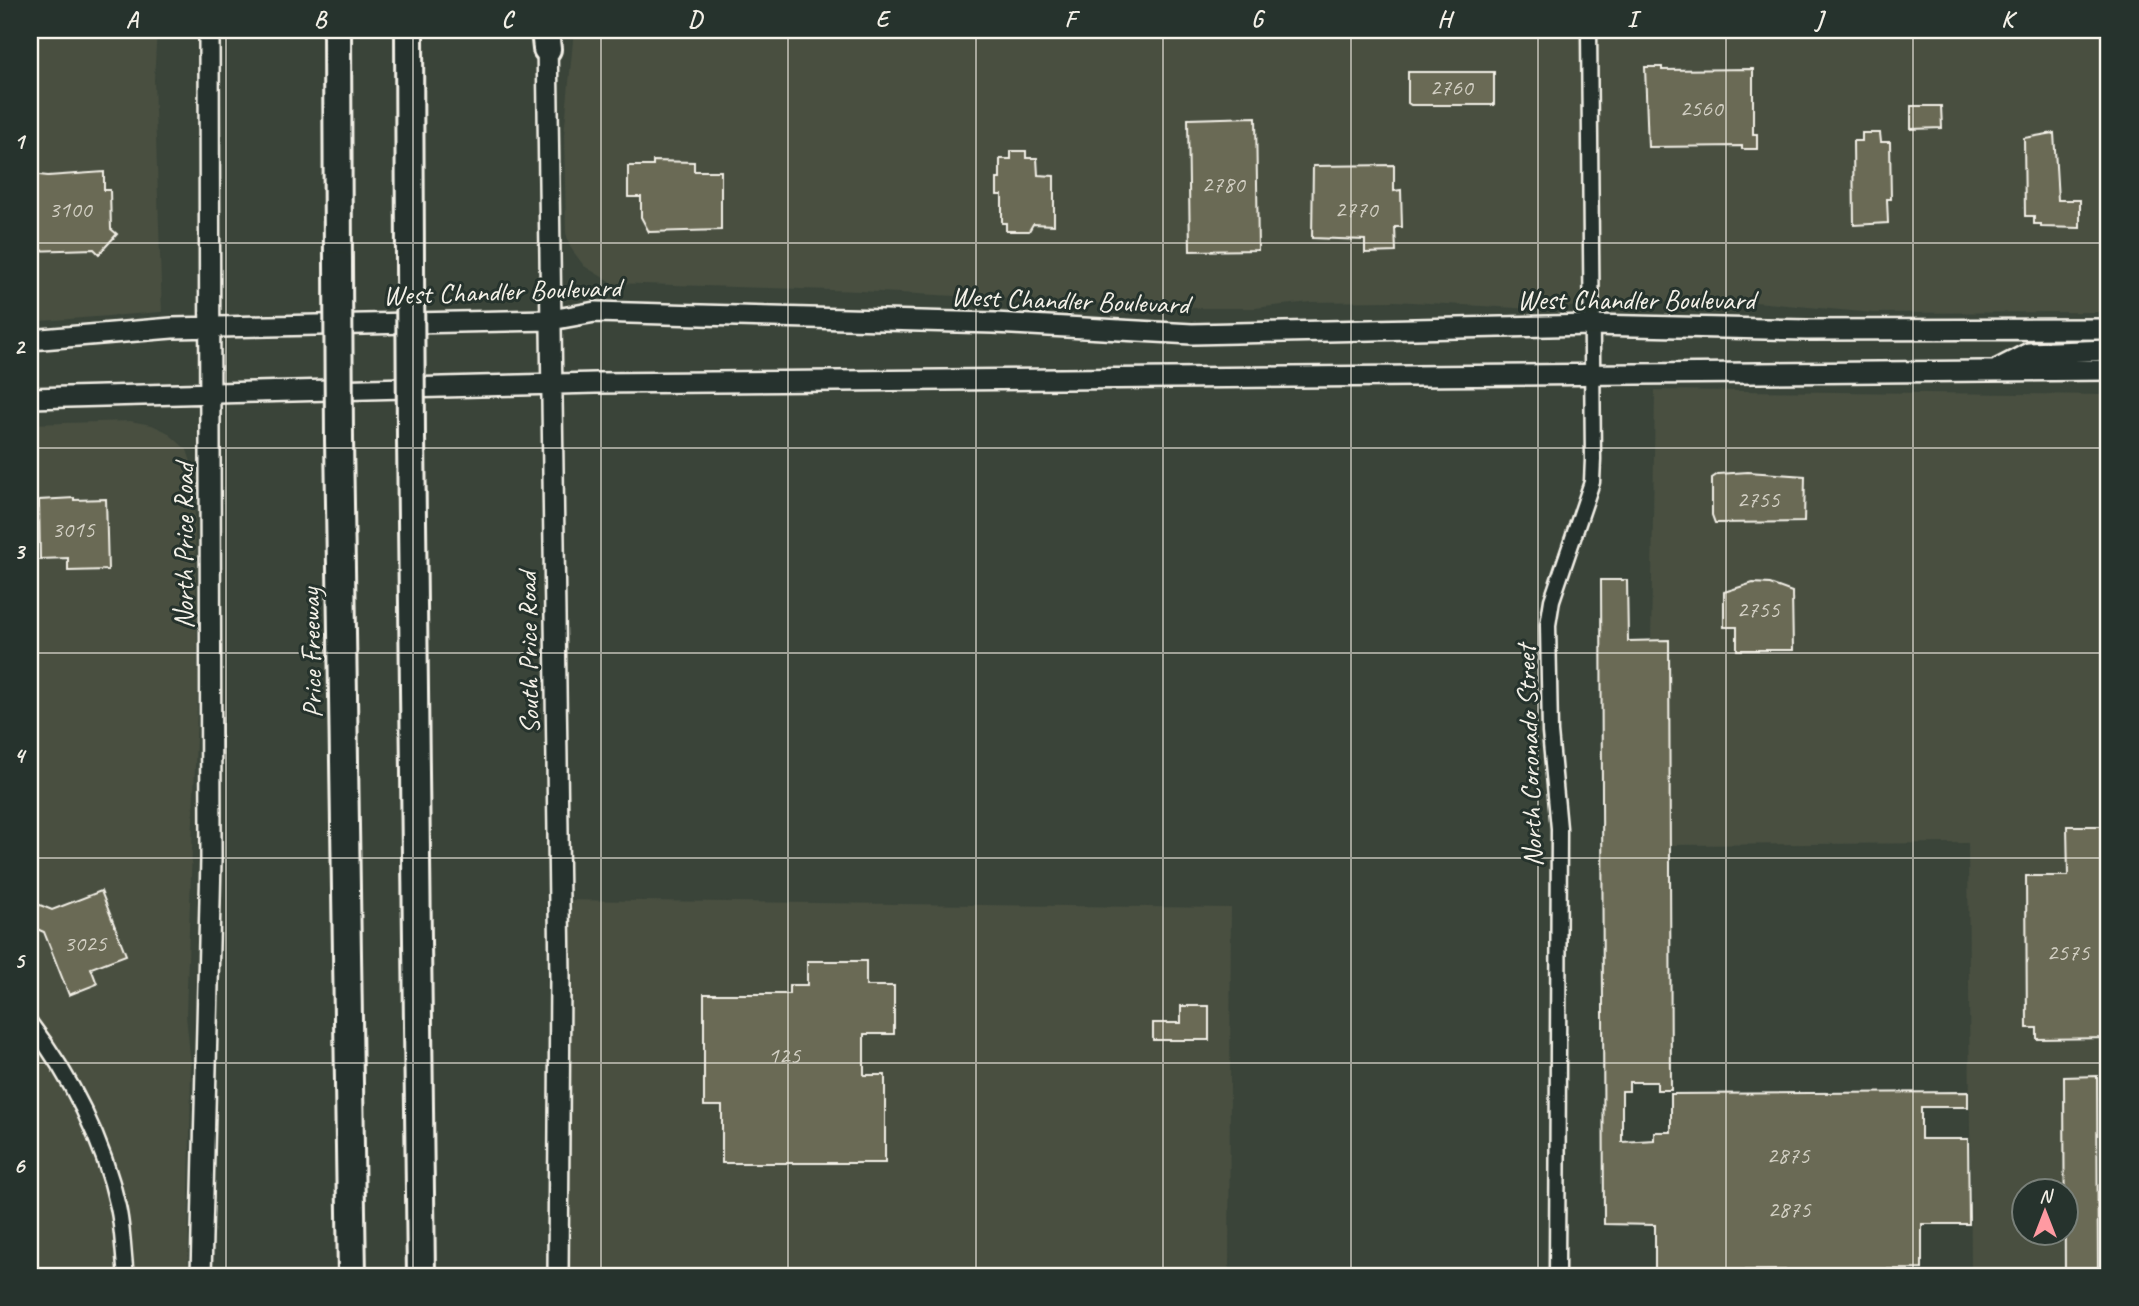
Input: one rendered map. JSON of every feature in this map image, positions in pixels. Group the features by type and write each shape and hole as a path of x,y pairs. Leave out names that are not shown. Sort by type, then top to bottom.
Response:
{"highway":[{"name":"Price Freeway","path":"337,30 339,439 352,1276"},
{"path":"409,30 421,1276"}],"main road":[{"name":"North Price Road","path":"201,1276 211,859 209,30"},
{"name":"South Price Road","path":"546,36 560,977 558,1276"},
{"name":"West Chandler Boulevard","path":"30,340 210,327 551,320 595,312 994,323 1192,334 1591,325 1807,330 2109,330"},
{"path":"1994,371 2029,353 2109,350"},
{"path":"30,398 552,384 2109,370"}],"street":[{"name":"North Coronado Street","path":"1557,1276 1559,828 1546,667 1552,600 1592,482 1589,30"},
{"path":"30,1023 54,1056 97,1144 118,1207 126,1276"}],"shaded area":[{"path":"30,30 157,30 154,80 162,312 30,322"},
{"path":"574,30 2109,30 2109,312 1873,313 1722,299 1533,309 1394,301 1311,302 1255,308 1181,308 860,291 612,283 584,266 570,247 566,233 564,135"},
{"path":"1655,390 2109,395 2109,1276 1971,1276 1968,843 1670,845 1669,641 1651,641"},
{"path":"130,421 152,425 167,432 187,450 194,471 198,683 186,1015 191,1064 188,1276 30,1276 30,424"},
{"path":"559,900 1231,908 1229,1276 558,1276"}],"building":[{"path":"1645,67 1662,67 1662,70 1753,69 1753,134 1757,134 1757,149 1742,149 1742,146 1648,147"},
{"path":"1408,72 1494,72 1494,105 1411,105 1408,103"},
{"path":"1911,106 1941,106 1942,128 1911,129"},
{"path":"1256,117 1258,250 1190,251 1188,119"},
{"path":"1862,133 1880,133 1881,142 1890,142 1891,199 1887,199 1888,223 1854,225 1853,141 1862,141"},
{"path":"2054,133 2058,200 2080,200 2080,228 2041,227 2041,224 2034,224 2034,216 2025,216 2024,138"},
{"path":"1011,151 1026,151 1026,158 1037,158 1038,175 1054,176 1054,225 1033,224 1029,231 1006,231 1006,223 1002,223 1002,195 997,195 997,179 1000,179 1000,159 1011,159"},
{"path":"653,161 694,162 694,171 721,171 721,230 649,232 641,217 641,197 628,197 628,166 653,166"},
{"path":"1394,165 1394,191 1401,190 1402,227 1395,227 1396,252 1365,253 1365,240 1312,238 1313,166"},
{"path":"104,172 104,190 110,190 111,229 117,234 99,254 94,249 30,251 30,174 48,176"},
{"path":"1748,472 1805,476 1804,522 1715,523 1712,515 1712,478 1718,474"},
{"path":"106,499 108,570 68,571 68,558 40,559 39,500"},
{"path":"1601,580 1627,580 1628,641 1669,640 1671,1090 1657,1090 1657,1082 1629,1082 1629,1091 1622,1091 1622,1142 1654,1140 1654,1132 1671,1132 1671,1094 1968,1092 1968,1107 1921,1107 1921,1139 1968,1139 1969,1224 1922,1224 1922,1269 1655,1271 1655,1225 1604,1224"},
{"path":"1753,583 1770,584 1792,592 1793,650 1737,650 1737,627 1724,627 1724,592"},
{"path":"2067,826 2109,826 2109,1038 2037,1039 2037,1028 2027,1028 2026,876 2068,876"},
{"path":"101,891 126,955 91,968 97,984 69,995 44,932 30,926 30,901 52,910"},
{"path":"807,961 866,961 866,986 894,986 894,1034 864,1034 864,1075 885,1075 885,1163 722,1163 722,1106 704,1106 704,994 789,994 789,985 807,985"},
{"path":"1181,1006 1209,1006 1209,1040 1153,1040 1153,1023 1181,1023"},
{"path":"2097,1076 2098,1276 2065,1276 2065,1246 2080,1246 2080,1176 2064,1176 2064,1077"}]}
